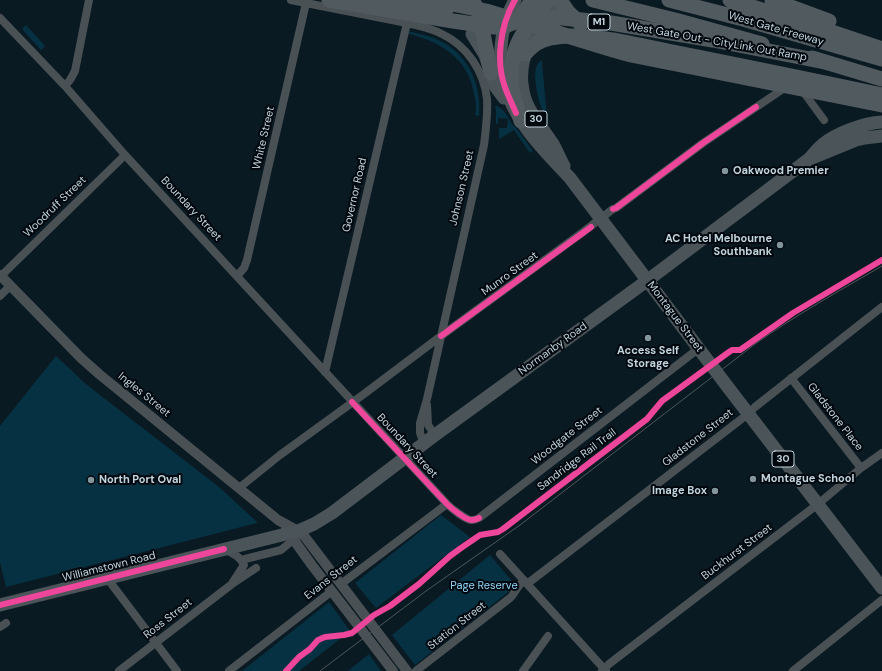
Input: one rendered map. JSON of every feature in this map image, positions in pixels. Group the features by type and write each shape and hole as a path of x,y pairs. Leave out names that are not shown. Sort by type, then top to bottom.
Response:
{"highway":[{"path":"329,0 453,21 477,30 505,26 515,22 526,9 548,0"},
{"name":"West Gate Out - CityLink Out Ramp","path":"371,0 450,10 611,23 713,40 825,62"},
{"path":"433,0 486,11 631,54 882,105"},
{"path":"472,0 478,10 477,30 491,73"},
{"path":"560,0 568,12 587,29 597,35 615,41"},
{"name":"West Gate Freeway","path":"593,0 728,34 882,79"},
{"name":"West Gate Freeway","path":"668,0 743,19 882,59"},
{"path":"730,0 882,49"},
{"path":"772,0 882,40"},
{"path":"534,5 537,28 534,35"},
{"path":"518,117 511,80 512,62 520,37 534,5"},
{"path":"525,54 533,45 540,41 551,38 573,36 615,41 882,95"}],"main road":[{"name":"Montague Street","path":"515,0 507,16 500,53 503,79 506,90 518,117 541,148 570,178 601,218 698,349 882,588"},
{"name":"Montague Street","path":"560,0 534,35 523,60 522,74 523,90 531,112 554,145 570,178"},
{"path":"491,73 495,86 518,117"},
{"name":"Normanby Road","path":"291,532 308,527 321,520 648,280 809,159 822,145 838,135 864,125 882,122"},
{"name":"Normanby Road","path":"809,159 856,140 882,136"},
{"name":"Williamstown Road","path":"0,605 291,532"}],"street":[{"path":"65,86 75,71 89,0"},
{"name":"Johnson Street","path":"291,0 407,23 442,34 463,48 474,62 484,83 487,98 487,118 484,144 427,399 420,423 420,433 424,444"},
{"name":"White Street","path":"237,276 244,268 247,260 306,3"},
{"name":"Boundary Street","path":"0,18 65,86 125,155 447,504"},
{"name":"Governor Road","path":"325,372 407,23"},
{"name":"Munro Street","path":"239,488 270,463 613,209 703,143 784,87 792,86 803,91 824,120"},
{"name":"Woodruff Street","path":"0,275 125,155"},
{"name":"Ingles Street","path":"0,275 81,358 291,532 332,592 393,671"},
{"path":"0,296 10,286"},
{"name":"Gladstone Street","path":"525,582 748,414 791,378 882,308"},
{"name":"Woodgate Street","path":"447,504 470,520 477,519 698,349"},
{"name":"Gladstone Place","path":"791,378 861,468"},
{"name":"Johnson Street","path":"427,399 428,424 435,435"},
{"name":"Buckhurst Street","path":"604,670 818,504 882,452"},
{"name":"Evans Street","path":"230,671 341,584 447,504"},
{"path":"242,562 281,550 291,532"},
{"name":"Ingles Street","path":"291,532 305,537 407,671"},
{"name":"Ross Street","path":"119,671 232,584 259,568 250,568 237,556 224,549"},
{"path":"500,554 604,670"},
{"name":"Ross Street","path":"232,584 242,562"},
{"path":"107,578 177,671"},
{"name":"Station Street","path":"416,671 511,597 518,587 525,582"},
{"path":"793,671 882,600"},
{"path":"523,671 548,636"}],"green space":[{"path":"26,25 45,46 41,50 22,29"},
{"path":"407,31 434,38 446,44 464,60 475,80 478,92 479,116 475,115 476,102 471,81 466,70 459,61 441,46 418,36 406,33"},
{"path":"542,60 547,117 541,108 535,79 536,67"},
{"path":"495,106 501,108 533,151 530,153 514,130 499,139 499,128 507,128 508,119 498,118 498,123 496,124"},
{"path":"56,356 87,385 219,487 257,523 6,587 0,562 0,426"},
{"path":"441,515 470,537 376,608 355,583"},
{"name":"Page Reserve","path":"490,555 516,586 415,665 392,635"},
{"path":"329,602 350,631 299,671 242,671"},
{"path":"369,654 381,671 348,671"}],"tram line":[{"path":"320,671 426,591 520,525 770,333 882,266"}],"cycle path":[{"path":"515,0 503,32 500,56 503,79 507,93 516,113"},
{"path":"613,209 703,143 756,107"},
{"path":"441,336 591,227"},
{"name":"Sandridge Rail Trail","path":"286,671 318,640 325,637 352,633 374,615 390,606 419,584 461,548 480,535 498,532 503,529 647,419 662,401 729,352 732,350 740,350 793,313 882,260"},
{"path":"352,402 449,506 470,520 479,518"},
{"path":"0,605 224,549"}],"place":[{"name":"Oakwood Premier","path":"725,171"},
{"name":"AC Hotel Melbourne Southbank","path":"780,245"},
{"name":"Access Self Storage","path":"648,338"},
{"name":"Montague School","path":"753,479"},
{"name":"North Port Oval","path":"91,480"},
{"name":"Image Box","path":"715,491"}]}
